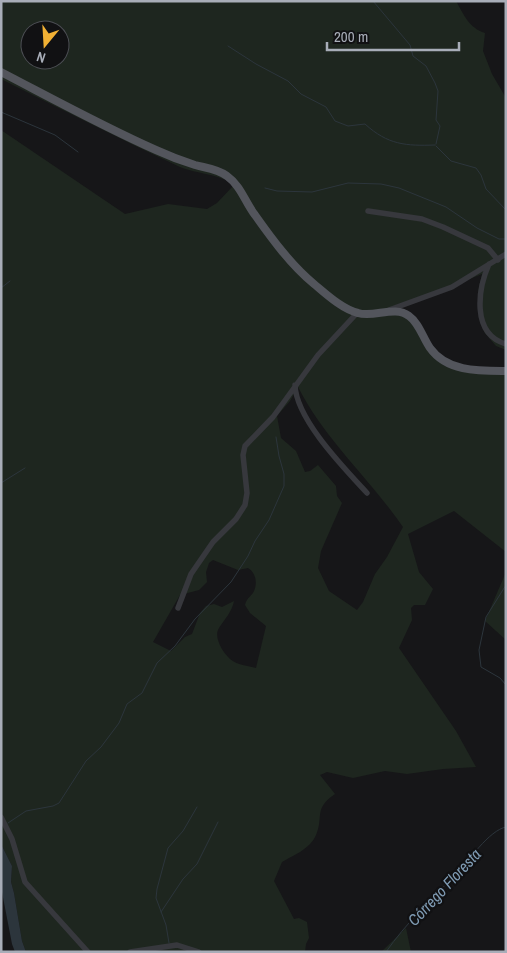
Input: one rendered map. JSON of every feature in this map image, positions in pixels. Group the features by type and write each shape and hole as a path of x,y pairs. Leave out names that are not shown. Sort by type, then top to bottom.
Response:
{"main road":[{"path":"1,72 156,150 227,175 241,191 255,216 280,249 313,283 350,310 370,315 396,312 408,315 417,325 430,349 452,365 470,370 506,371"}],"street":[{"path":"368,211 416,218 442,226 488,248 498,260"},
{"path":"381,313 452,287 506,254"},
{"path":"489,264 480,293 481,315 490,335 497,341 506,344"},
{"path":"178,608 191,574 213,542 242,512 245,505 247,493 243,455 245,446 273,417 318,354 357,313"},
{"path":"295,385 296,398 303,412 334,457 367,493"},
{"path":"1,817 12,839 25,882 88,952"},
{"path":"130,952 177,945 199,952"}],"shaded area":[{"path":"1,1 456,1 471,24 479,31 485,33 483,51 492,74 506,98 506,350 496,346 484,332 478,291 482,274 397,308 400,309 434,351 453,365 506,370 506,552 454,511 408,534 419,572 433,589 425,605 414,605 411,608 412,620 399,648 456,731 476,767 407,774 385,771 353,778 327,772 320,775 335,794 328,799 321,809 318,829 313,840 301,851 282,862 274,881 294,919 299,918 307,922 309,938 305,952 26,952 22,941 11,882 12,866 1,844 1,130 125,214 168,204 207,209 217,203 234,185 215,176 180,167 1,79","holes":["298,387 334,442 403,527 387,557 375,574 363,602 357,610 329,591 318,568 321,551 342,503 337,496 336,486 318,465 305,472 296,451 281,438 277,416 290,401","213,560 238,570 248,568 254,575 256,581 255,588 245,605 250,613 266,626 256,668 239,664 230,659 224,653 218,640 217,632 230,612 234,601 222,607 214,604 206,606 200,613 192,634 185,637 171,651 153,642 180,595 199,590 207,582 206,572 209,563"]},
{"path":"506,572 506,640 485,621"},
{"path":"1,844 12,866 11,882 22,941 26,952 15,952 12,944 1,887"},
{"path":"406,928 411,952 381,952"}],"waterway":[{"path":"373,1 410,45 413,56 426,66 435,83 438,91 436,120 440,126 436,144"},
{"path":"228,46 288,81 301,94 326,107 335,121 348,126 365,124 373,131 398,143 435,145"},
{"path":"1,112 55,135 78,152"},
{"path":"436,146 451,161 476,168 481,175 486,189 506,210"},
{"path":"265,188 277,191 312,192 348,183 381,184 399,188 446,207 477,228 499,239 506,239"},
{"path":"1,288 10,281"},
{"path":"8,823 26,811 53,806 59,803 86,761 101,747 119,723 127,704 142,693 157,663 175,646 195,619 231,582 269,520 284,486 284,474 276,437"},
{"path":"1,483 25,468"},
{"path":"506,585 486,617 479,650 481,667 500,678 506,685"},
{"path":"169,943 166,925 156,898 157,889 168,848 183,831 197,807"},
{"path":"161,912 183,879 197,864 218,822"},
{"name":"Córrego Floresta","path":"386,952 411,921 479,847 499,829 506,827"}]}
